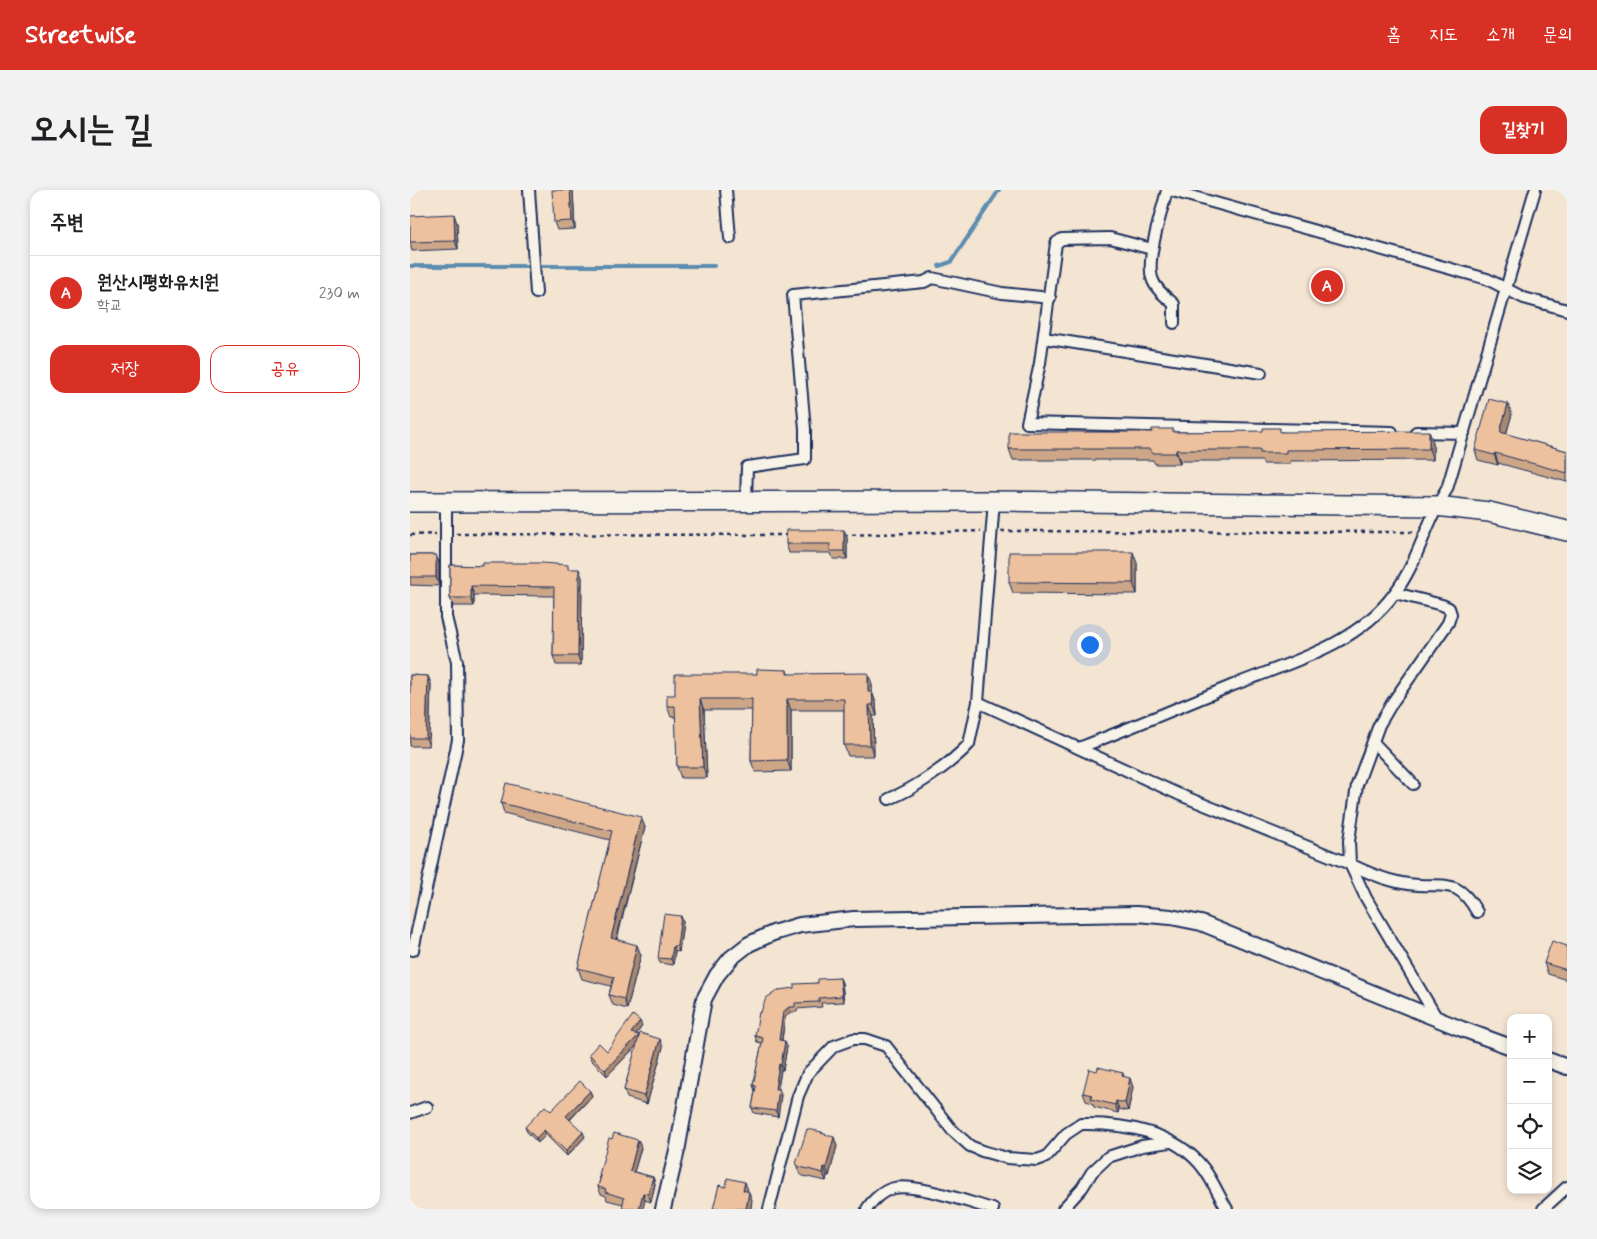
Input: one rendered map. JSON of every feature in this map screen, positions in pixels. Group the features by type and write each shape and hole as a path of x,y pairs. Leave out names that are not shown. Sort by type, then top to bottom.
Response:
{"highway":[{"path":"410,502 994,501 1436,506 1489,512 1567,531"}],"street":[{"path":"530,190 536,294"},
{"path":"726,190 730,238"},
{"path":"1174,323 1174,304 1159,291 1152,277 1152,249 1168,190 1487,279 1524,298 1567,310"},
{"path":"1080,748 1333,645 1374,618 1395,593 1428,532 1436,506 1447,490 1535,190"},
{"path":"1152,249 1110,238 1062,238 1056,243 1044,338 1027,423 1464,433"},
{"path":"746,501 747,467 805,459 805,430 793,295 924,282 932,278 1002,293 1050,298"},
{"path":"1044,338 1261,373"},
{"path":"889,799 926,777 969,744 978,702 994,501"},
{"path":"412,950 458,740 457,662 446,617 446,502"},
{"path":"1395,593 1442,605 1449,608 1452,614 1440,636 1392,703 1379,725 1356,786 1349,841 1350,864 1366,898 1438,1020"},
{"path":"978,702 1178,794 1350,864 1374,876 1408,884 1446,885 1457,888 1468,896 1477,912"},
{"path":"1373,742 1413,784"},
{"path":"663,1209 678,1146 704,999 717,975 731,958 749,944 773,933 800,925 854,919 1136,914 1201,922 1438,1020 1507,1046"},
{"path":"769,1209 798,1096 808,1073 834,1046 852,1039 865,1039 886,1046 952,1130 970,1146 1007,1158 1037,1160 1046,1157 1066,1134 1081,1124 1154,1133 1191,1154 1204,1168 1227,1209"},
{"path":"1552,1061 1567,1067"},
{"path":"410,1113 427,1107"},
{"path":"1063,1209 1082,1188 1092,1172 1108,1157 1142,1146 1170,1142"},
{"path":"1543,1209 1567,1187"},
{"path":"867,1209 880,1195 893,1188 910,1188 993,1209"}],"path":[{"path":"841,535 984,531"},
{"path":"994,531 1428,532"},
{"path":"450,534 509,532 793,535"},
{"path":"410,535 440,534"}],"building":[{"path":"552,190 570,190 572,221 554,222"},
{"path":"454,214 455,241 410,242 410,216"},
{"path":"1489,399 1508,404 1500,432 1567,451 1567,473 1495,453 1494,455 1475,450"},
{"path":"1263,428 1280,428 1280,432 1429,431 1429,449 1286,450 1286,453 1260,453 1260,450 1176,450 1176,453 1151,453 1151,449 1009,449 1009,432 1152,432 1152,429 1173,429 1173,432 1263,431"},
{"path":"786,530 844,530 844,551 830,551 830,544 786,544"},
{"path":"1009,552 1133,552 1133,583 1009,582"},
{"path":"410,555 436,555 436,577 410,577"},
{"path":"483,563 542,563 568,565 568,569 579,569 578,656 553,656 554,587 471,586 471,598 450,598 450,565 483,566"},
{"path":"757,669 787,670 787,674 868,673 868,692 872,692 873,705 869,705 870,745 844,745 844,699 787,699 787,760 751,761 752,699 700,699 703,767 677,767 675,706 667,706 667,695 675,695 675,674 757,674"},
{"path":"410,675 428,676 426,738 410,738"},
{"path":"506,783 641,817 611,938 637,945 624,999 609,995 614,977 578,968 612,831 501,803"},
{"path":"664,914 681,916 677,946 673,946 671,959 658,958"},
{"path":"1552,941 1567,946 1567,970 1544,963"},
{"path":"840,978 842,996 819,998 819,1002 795,1003 795,1007 789,1007 783,1012 779,1040 785,1041 775,1089 779,1089 776,1111 752,1108 756,1086 753,1085 763,1038 755,1036 759,1012 761,1012 766,998 779,990 794,988 794,984 818,983 818,979"},
{"path":"633,1015 640,1021 631,1033 639,1035 605,1070 589,1054 599,1043 607,1051"},
{"path":"640,1033 660,1039 644,1096 624,1090"},
{"path":"1098,1067 1123,1073 1122,1076 1130,1078 1125,1103 1116,1101 1115,1105 1091,1099 1092,1095 1083,1093 1089,1069 1097,1071"},
{"path":"580,1081 590,1091 566,1116 583,1132 566,1151 544,1130 536,1138 525,1127 545,1106 551,1111"},
{"path":"807,1129 834,1137 823,1173 800,1167 796,1164"},
{"path":"614,1133 638,1140 630,1171 653,1177 648,1194 643,1193 639,1209 622,1209 624,1198 605,1192 606,1189 598,1187 601,1176 599,1175 609,1138 612,1139"},
{"path":"727,1178 745,1182 743,1190 749,1192 746,1209 713,1209 719,1185 726,1187"}],"waterway":[{"path":"939,266 951,262 999,190"},
{"path":"410,266 714,266"}],"place":[{"name":"원산시평화유치원","path":"1327,286"}]}
